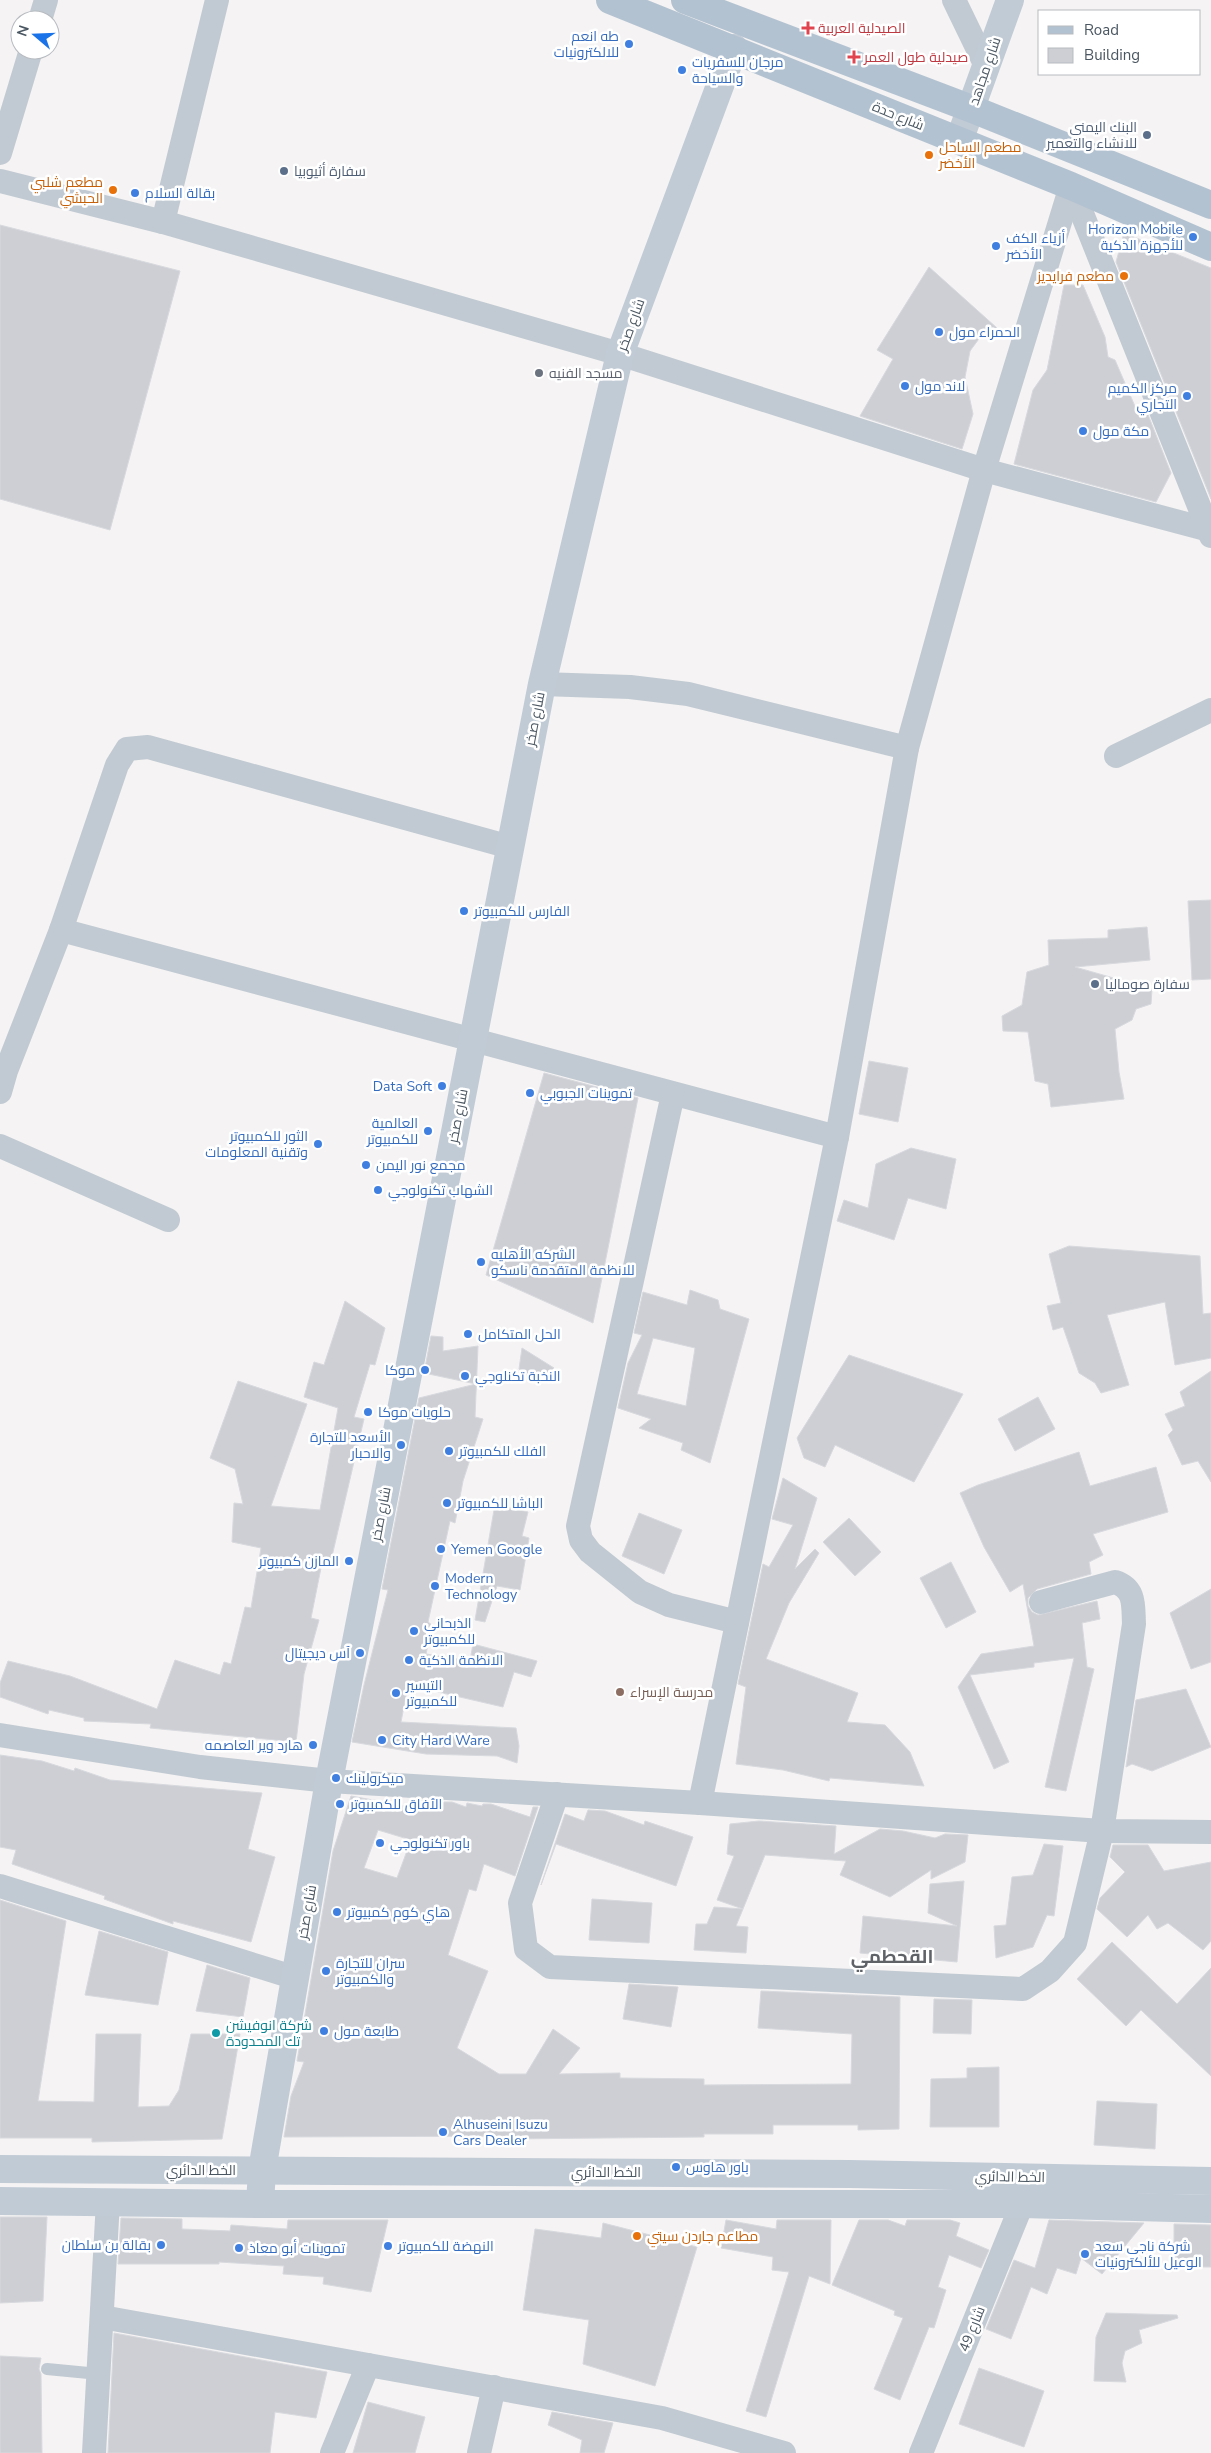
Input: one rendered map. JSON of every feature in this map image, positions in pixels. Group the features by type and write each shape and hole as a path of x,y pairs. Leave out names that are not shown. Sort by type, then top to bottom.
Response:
{"main road":[{"name":"شارع حدة","path":"610,0 734,48 1071,186 1211,247"},
{"path":"685,0 972,109 1211,205"},
{"name":"شارع مجاهد","path":"959,141 987,68 1010,0"},
{"name":"شارع صخر","path":"260,2204 262,2170 329,1781 542,684 620,354 734,48"},
{"name":"الخط الدائري","path":"0,2169 850,2174 1211,2182"},
{"path":"850,2174 850,2204"},
{"name":"الخط الدائري","path":"0,2201 260,2204 1022,2204 1211,2209"}],"street":[{"path":"163,222 217,0"},
{"path":"954,0 987,68"},
{"path":"0,153 28,60"},
{"path":"0,181 163,222 620,354 984,470 1210,533"},
{"path":"700,1803 837,1138 907,748 984,470 1071,186"},
{"path":"1071,186 1210,533"},
{"path":"542,684 630,687 688,694 907,748"},
{"path":"1116,756 1211,710"},
{"path":"2,1077 61,930 116,765 127,749 148,747 510,848"},
{"path":"61,930 837,1138"},
{"path":"672,1094 578,1526 582,1540 590,1552 640,1592 668,1605 737,1622"},
{"path":"0,1146 168,1220"},
{"path":"557,1794 520,1903 526,1949 550,1967 581,1970 1023,1988 1050,1971 1076,1944 1102,1832 1134,1624 1133,1599 1125,1585 1115,1582 1041,1602"},
{"path":"0,1735 200,1767 329,1781 700,1803 1102,1832 1211,1832"},
{"path":"0,1886 296,1978"},
{"path":"94,2453 108,2201"},
{"name":"شارع 49","path":"921,2453 1022,2204"},
{"path":"102,2317 662,2418 784,2453"},
{"path":"332,2453 368,2365"},
{"path":"479,2453 494,2387"}],"lane":[{"path":"46,2369 99,2374"}],"building":[{"path":"0,225 180,271 110,530 0,499"},
{"name":"مركز الكميم التجاري","path":"1124,233 1211,268 1211,499 1116,262"},
{"path":"929,267 997,328 981,336 970,351 965,377 973,414 962,449 860,416 893,359 877,350"},
{"name":"مكة مول","path":"1064,285 1083,285 1105,337 1108,357 1115,360 1137,411 1145,407 1171,473 1156,502 1014,464 1033,390 1047,370"},
{"path":"1211,900 1211,979 1192,980 1188,901"},
{"path":"1147,927 1150,960 1075,967 1152,989 1151,1004 1136,1009 1132,1020 1115,1029 1119,1072 1124,1099 1051,1107 1048,1084 1035,1081 1028,1032 1003,1031 1002,1016 1022,1005 1027,972 1049,965 1048,940 1108,938 1108,930"},
{"path":"869,1061 908,1068 898,1122 859,1114"},
{"path":"544,1073 638,1098 593,1323 486,1275"},
{"path":"911,1148 956,1159 946,1209 908,1198 894,1240 837,1221 844,1200 868,1208 876,1164"},
{"path":"1069,1246 1200,1256 1203,1314 1211,1313 1211,1358 1175,1365 1165,1302 1107,1315 1129,1385 1101,1393 1095,1383 1079,1373 1063,1327 1053,1330 1047,1306 1061,1303 1049,1254"},
{"path":"690,1290 718,1300 720,1309 749,1319 710,1463 681,1450 683,1443 639,1428 651,1419 618,1408 628,1363 642,1335 634,1333 643,1292 687,1305","holes":["653,1338 695,1348 686,1406 637,1394"]},
{"path":"345,1301 385,1328 375,1365 370,1364 354,1417 364,1419 330,1565 322,1563 311,1618 319,1620 304,1674 296,1742 150,1728 151,1724 84,1721 84,1718 49,1710 48,1714 0,1697 0,1683 8,1661 70,1676 157,1709 175,1660 220,1675 224,1662 231,1664 245,1607 251,1608 261,1548 232,1542 234,1503 243,1504 235,1469 210,1458 238,1381 307,1404 271,1506 320,1510 338,1408 304,1397 314,1362 324,1365"},
{"path":"431,1336 443,1337 443,1351 478,1346 475,1417 483,1419 463,1481 455,1523 450,1521 428,1622 432,1625 426,1654 470,1661 473,1644 537,1661 531,1677 514,1672 503,1707 408,1685 401,1722 516,1728 519,1746 517,1763 497,1756 426,1754 352,1742 388,1590 382,1589 419,1398 476,1384 424,1373"},
{"path":"522,1348 554,1368 538,1383 519,1369"},
{"path":"849,1355 963,1394 914,1482 835,1445 825,1467 804,1458 797,1438"},
{"path":"1211,1371 1211,1482 1198,1461 1182,1465 1168,1435 1173,1430 1165,1414 1185,1406 1180,1392"},
{"path":"1038,1397 1055,1429 1015,1451 998,1419"},
{"path":"1079,1452 1090,1486 1156,1467 1168,1512 1093,1534 1103,1555 1089,1562 1091,1574 1037,1589 1028,1598 1028,1606 1032,1612 1038,1615 1097,1601 1100,1619 1082,1623 1087,1667 1094,1669 1066,1791 1045,1787 1074,1658 1034,1663 1034,1667 970,1675 1009,1762 994,1769 958,1687 981,1654 1034,1646 1023,1584 1010,1592 984,1547 960,1493 978,1485"},
{"path":"783,1478 817,1498 795,1569 815,1549 819,1553 789,1603 766,1659 858,1693 847,1722 885,1725 910,1752 924,1786 830,1778 829,1781 783,1770 736,1764 746,1687 738,1684 763,1564 769,1567 793,1525 772,1519"},
{"path":"495,1504 528,1512 522,1536 529,1538 520,1590 497,1586 485,1622 475,1620"},
{"path":"639,1513 682,1530 664,1574 622,1556"},
{"path":"849,1518 881,1552 855,1576 823,1542"},
{"path":"951,1562 976,1612 946,1628 920,1578"},
{"path":"1211,1589 1211,1662 1191,1669 1170,1613"},
{"path":"1186,1689 1211,1747 1152,1771 1132,1764 1126,1767 1136,1700"},
{"path":"0,1755 42,1761 74,1771 75,1768 110,1780 262,1793 248,1849 275,1857 251,1942 173,1921 173,1924 104,1899 105,1896 12,1864 16,1850 0,1847"},
{"path":"351,1796 417,1808 419,1800 443,1803 452,1802 466,1807 467,1803 482,1806 483,1804 491,1804 530,1817 533,1807 538,1807 515,1876 484,1864 476,1891 469,1889 448,1955 488,1971 457,2048 499,2074 526,2074 553,2029 580,2048 559,2074 620,2073 620,2078 704,2079 704,2085 851,2084 852,2034 758,2028 761,1991 900,1997 899,2129 858,2130 858,2125 773,2125 773,2134 704,2134 704,2137 505,2139 505,2136 284,2137 291,2096 304,2062 297,2061 333,1851","holes":["378,1830 411,1840 397,1878 364,1868"]},
{"path":"588,1810 605,1811 644,1825 645,1821 693,1837 676,1886 556,1844 541,1885 565,1814 584,1821"},
{"path":"759,1821 836,1826 834,1854 880,1829 903,1831 935,1838 945,1834 968,1835 965,1862 931,1879 931,1870 890,1897 840,1875 846,1861 765,1855 743,1909 717,1900 734,1856 727,1854 730,1824"},
{"path":"1044,1844 1063,1846 1054,1916 1047,1915 1033,1947 996,1958 994,1926 1006,1925 1012,1877 1033,1875"},
{"path":"1113,1845 1148,1845 1164,1871 1211,1862 1211,1941 1203,1950 1168,1923 1157,1929 1148,1915 1127,1937 1097,1909 1100,1898 1125,1872 1110,1857"},
{"path":"964,1881 957,1962 860,1953 863,1916 957,1926 928,1913 930,1884"},
{"path":"592,1899 652,1903 649,1943 589,1940"},
{"path":"0,1900 66,1921 38,2101 94,2102 96,2034 141,2034 138,2107 169,2106 179,2090 191,2034 240,2034 222,2139 92,2142 92,2138 0,2138"},
{"path":"714,1907 743,1909 736,1926 748,1927 746,1953 694,1950 696,1924 707,1924"},
{"path":"99,1931 168,1952 158,2005 85,1995"},
{"path":"1112,1942 1177,2004 1211,1968 1211,2076 1141,2010 1126,2026 1077,1979"},
{"path":"207,1965 250,1978 243,2017 196,2011"},
{"path":"629,1984 678,1987 671,2027 623,2019"},
{"path":"934,1999 972,2000 971,2034 933,2033"},
{"path":"999,2067 999,2127 930,2127 931,2079 967,2078 967,2068"},
{"path":"1097,2101 1157,2104 1155,2149 1094,2145"},
{"path":"0,2217 47,2217 43,2301 0,2303"},
{"path":"121,2218 182,2219 182,2229 230,2231 231,2225 287,2229 288,2220 388,2220 371,2292 323,2284 324,2277 283,2274 284,2266 219,2262 219,2264 118,2264"},
{"path":"726,2220 776,2229 777,2220 831,2220 830,2284 809,2276 766,2417 746,2411 789,2272 772,2270 773,2257 721,2248"},
{"path":"859,2220 888,2220 905,2226 907,2220 950,2220 960,2223 956,2236 989,2250 981,2268 949,2255 938,2287 946,2290 934,2328 929,2327 900,2400 874,2389 903,2318 894,2315 895,2311 832,2285"},
{"path":"1049,2220 1144,2223 1102,2274 1081,2258 1076,2274 1057,2268 1047,2294 1031,2287 1011,2339 986,2329 1014,2260 1035,2268"},
{"path":"603,2223 697,2247 655,2386 583,2364 589,2320 523,2310 535,2229 601,2238"},
{"path":"1174,2224 1211,2225 1211,2267 1174,2267"},
{"path":"1106,2313 1177,2315 1178,2318 1139,2330 1142,2343 1125,2351 1122,2363 1126,2382 1094,2381 1096,2337"},
{"path":"114,2333 327,2372 316,2418 275,2412 270,2453 108,2453"},
{"path":"0,2356 41,2358 39,2369 41,2374 42,2453 0,2453"},
{"path":"979,2368 1044,2391 1024,2447 959,2424"},
{"path":"368,2402 425,2417 415,2453 353,2453"},
{"path":"552,2412 613,2423 604,2453 580,2453 582,2440 548,2425"}],"place":[{"name":"الصيدلية العربية","path":"808,28"},
{"name":"طه انعم للالكترونيات","path":"629,44"},
{"name":"صيدلية طول العمر","path":"854,57"},
{"name":"مرجان للسفريات والسياحة","path":"682,70"},
{"name":"البنك اليمني للانشاء والتعمير","path":"1147,135"},
{"name":"مطعم الساحل الأخضر","path":"929,155"},
{"name":"سفارة أثيوبيا","path":"284,171"},
{"name":"مطعم شلبي الحبشي","path":"113,190"},
{"name":"بقالة السلام","path":"135,193"},
{"name":"Horizon Mobile للأجهزة الذكية","path":"1193,237"},
{"name":"أزياء الكف الأخضر","path":"996,246"},
{"name":"مطعم فرايديز","path":"1124,276"},
{"name":"الحمراء مول","path":"939,332"},
{"name":"مسجد الفنيه","path":"539,373"},
{"name":"لاند مول","path":"905,386"},
{"name":"مركز الكميم التجاري","path":"1187,396"},
{"name":"مكة مول","path":"1083,431"},
{"name":"الفارس للكمبيوتر","path":"464,911"},
{"name":"سفارة صوماليا","path":"1095,984"},
{"name":"Data Soft","path":"442,1086"},
{"name":"تموينات الجبوبي","path":"530,1093"},
{"name":"العالمية للكمبيوتر","path":"428,1131"},
{"name":"الثور للكمبيوتر وتقنية المعلومات","path":"318,1144"},
{"name":"مجمع نور اليمن","path":"366,1165"},
{"name":"الشهاب تكنولوجي","path":"378,1190"},
{"name":"الشركه الأهليه للانظمة المتقدمة ناسكو","path":"481,1262"},
{"name":"الحل المتكامل","path":"468,1334"},
{"name":"موكا","path":"425,1370"},
{"name":"النخبة تكنلوجي","path":"465,1376"},
{"name":"حلويات موكا","path":"368,1412"},
{"name":"الأسعد للتجارة والاحبار","path":"401,1445"},
{"name":"الفلك للكمبيوتر","path":"449,1451"},
{"name":"الباشا للكمبيوتر","path":"447,1503"},
{"name":"Yemen Google","path":"441,1549"},
{"name":"المازن كمبيوتر","path":"349,1561"},
{"name":"Modern Technology","path":"435,1586"},
{"name":"الذبحاني للكمبيوتر","path":"414,1631"},
{"name":"آس ديجيتال","path":"360,1653"},
{"name":"الانظمة الذكية","path":"409,1660"},
{"name":"مدرسة الإسراء","path":"620,1692"},
{"name":"التيسير للكمبيوتر","path":"396,1693"},
{"name":"City Hard Ware","path":"382,1740"},
{"name":"هارد وير العاصمه","path":"313,1745"},
{"name":"ميكرولينك","path":"336,1778"},
{"name":"الٱفاق للكمببوتر","path":"340,1804"},
{"name":"باور تكنولوجي","path":"380,1843"},
{"name":"هاي كوم كمبيوتر","path":"337,1912"},
{"name":"سران للتجارة والكمبيوتر","path":"326,1971"},
{"name":"طابعة مول","path":"324,2031"},
{"name":"شركة انوفيشن تك المحدودة","path":"216,2033"},
{"name":"Alhuseini Isuzu Cars Dealer","path":"443,2132"},
{"name":"باور هاوس","path":"676,2167"},
{"name":"مطاعم جاردن سيتي","path":"637,2236"},
{"name":"بقالة بن سلطان","path":"161,2245"},
{"name":"النهضة للكمبيوتر","path":"388,2246"},
{"name":"تموينات أبو معاذ","path":"239,2248"},
{"name":"شركة ناجي سعد الوعيل للألكترونيات","path":"1085,2254"}],"district":[{"name":"القحطمي","path":"892,1957"}]}
